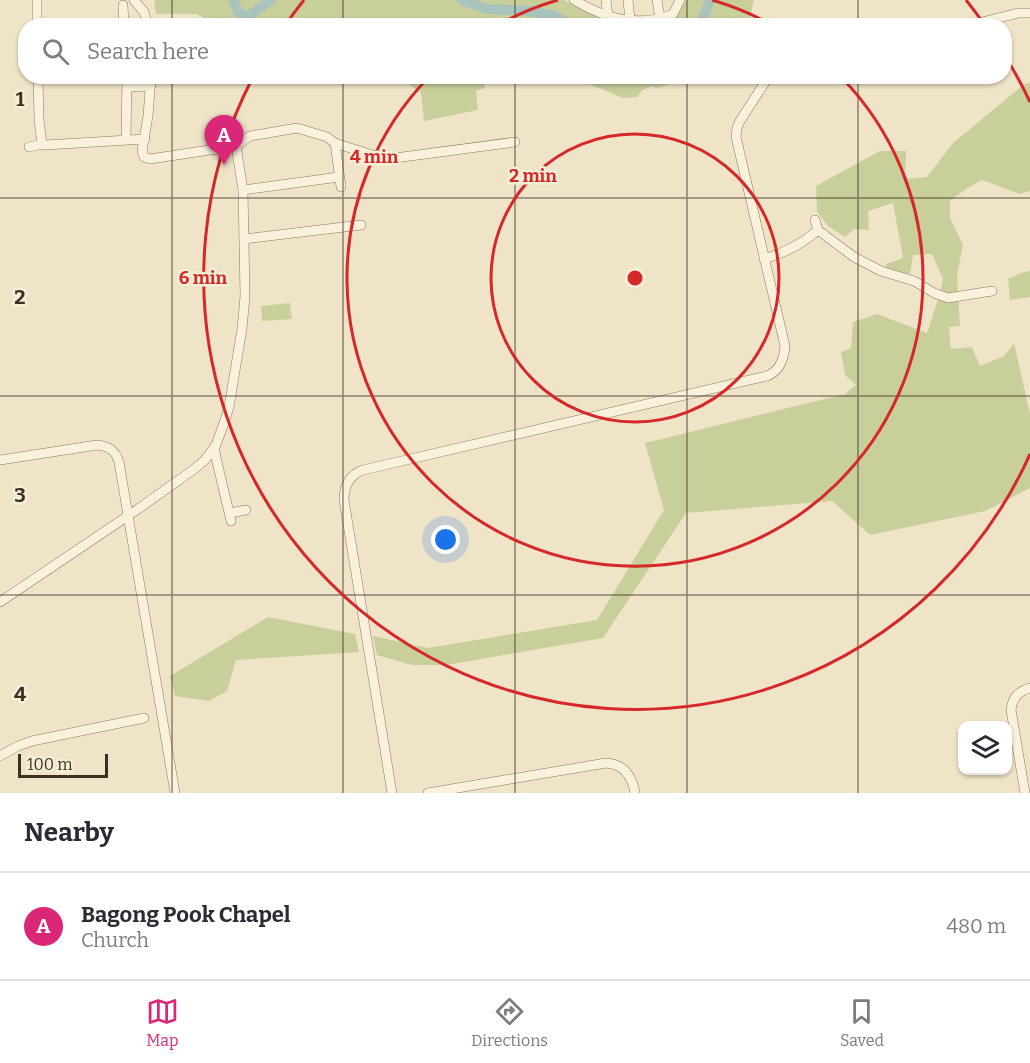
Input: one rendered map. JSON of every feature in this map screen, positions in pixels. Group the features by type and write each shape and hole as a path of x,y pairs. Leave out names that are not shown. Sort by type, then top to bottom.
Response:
{"street":[{"path":"37,0 37,18"},
{"path":"134,0 144,12 146,18"},
{"path":"574,0 608,16 619,18"},
{"path":"606,0 608,16"},
{"path":"628,0 630,18"},
{"path":"657,0 660,18"},
{"path":"663,18 673,14 680,0"},
{"path":"123,5 124,18"},
{"path":"998,18 1018,13 1030,13"},
{"path":"38,84 42,144"},
{"path":"126,139 127,87 139,84"},
{"path":"151,84 142,151 144,157 150,159 236,146 250,136 297,128 372,154 395,158 515,142"},
{"path":"392,793 344,500 345,489 350,479 363,470 771,375 781,363 785,346 736,132 740,121 764,84"},
{"path":"29,147 42,144 45,146 145,139"},
{"path":"243,190 340,182 335,142"},
{"path":"0,602 201,464 220,436 229,407 245,296 243,190 236,146"},
{"path":"815,220 818,230 854,258 881,271 914,281 941,297 948,298 992,291"},
{"path":"244,239 361,225"},
{"path":"764,259 805,241 818,230"},
{"path":"0,460 95,445 105,446 115,453 119,462 175,793"},
{"path":"213,449 230,517 246,510"},
{"path":"1024,793 1011,710 1017,694 1030,688"},
{"path":"0,756 32,741 144,718"},
{"path":"428,793 606,763 619,766 627,772 635,793"}],"green space":[{"path":"154,0 564,0 599,18 204,18 196,14 156,14"},
{"path":"686,0 754,0 750,17 752,18 674,18"},
{"path":"1030,83 1030,191 1019,194 982,180 950,201 950,218 963,245 957,275 960,326 949,327 951,349 972,347 980,366 1004,356 1014,343 1030,414 1030,488 985,511 870,535 832,501 686,513 603,638 446,665 412,665 377,655 373,636 428,648 597,620 664,510 645,443 845,394 856,385 845,375 841,352 851,348 853,322 877,314 927,333 943,279 932,254 913,255 910,274 886,269 886,264 903,258 893,203 868,211 869,230 854,229 845,237 828,226 817,212 816,186 880,151 906,151 905,179 927,177 953,143 1023,85"},
{"path":"409,84 484,84 485,88 476,91 478,110 424,121 421,93"},
{"path":"589,84 671,84 656,88 653,86 642,90 637,97 623,98"},
{"path":"1030,271 1030,297 1010,300 1008,279"},
{"path":"290,303 292,319 262,321 261,306"},
{"path":"268,617 355,634 359,652 236,660 227,691 209,701 175,696 170,676"}],"waterway":[{"path":"233,0 238,12 247,17 271,0"},
{"path":"462,0 487,9 531,11 558,18"},
{"path":"703,18 710,0"}],"place":[{"name":"Bagong Pook Chapel","path":"224,165"}]}
